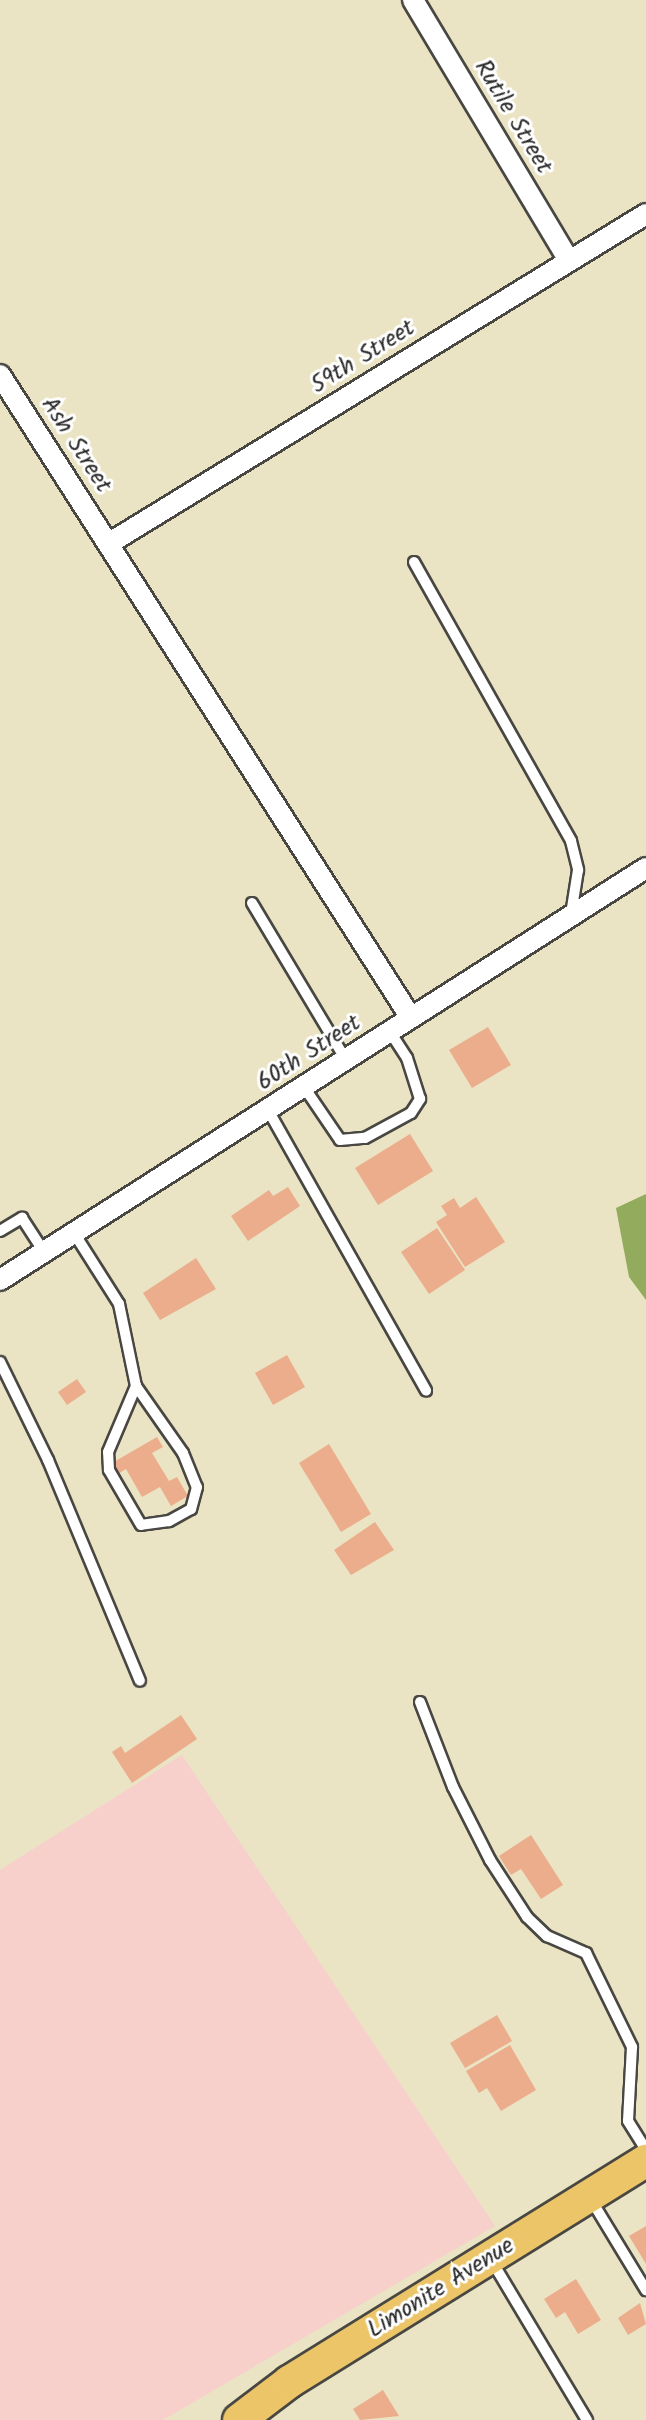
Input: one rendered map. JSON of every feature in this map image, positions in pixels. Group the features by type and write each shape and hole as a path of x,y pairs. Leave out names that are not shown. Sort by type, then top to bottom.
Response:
{"main road":[{"name":"Limonite Avenue","path":"239,2420 646,2161"}],"street":[{"name":"Rutile Street","path":"413,0 569,261"},
{"name":"59th Street","path":"108,544 646,214"},
{"name":"Ash Street","path":"0,375 411,1018"},
{"name":"60th Street","path":"0,1280 646,868"}],"lane":[{"path":"414,562 571,841 578,870 571,916"},
{"path":"252,903 346,1060"},
{"path":"304,1087 340,1140 365,1138 411,1113 420,1099 407,1058 390,1032"},
{"path":"268,1110 426,1390"},
{"path":"0,1231 22,1218 44,1252"},
{"path":"74,1233 119,1304 136,1386 183,1453 197,1487 191,1509 169,1521 141,1525 109,1470 108,1452 136,1386"},
{"path":"0,1362 48,1460 140,1681"},
{"path":"420,1702 453,1787 497,1872 537,1926 586,1953 632,2047 628,2121 646,2150"},
{"path":"589,2196 646,2290"},
{"path":"490,2258 587,2420"}],"shaded area":[{"path":"182,1755 495,2226 163,2420 0,2420 0,1870"}],"green space":[{"path":"646,1194 646,1300 629,1277 616,1208"}],"building":[{"path":"488,1027 511,1065 472,1088 449,1050"},
{"path":"410,1134 433,1171 378,1205 355,1168"},
{"path":"288,1187 300,1206 248,1241 231,1216 269,1190 273,1196"},
{"path":"476,1197 505,1242 465,1267 436,1222 447,1215 441,1206 454,1198 460,1208"},
{"path":"437,1228 465,1270 429,1294 401,1252"},
{"path":"196,1258 216,1289 160,1320 143,1293"},
{"path":"287,1355 305,1387 273,1405 255,1373"},
{"path":"77,1379 86,1392 67,1405 58,1392"},
{"path":"157,1437 163,1447 152,1453 169,1481 177,1477 188,1496 171,1506 160,1487 142,1497 126,1469 118,1474 112,1463"},
{"path":"329,1444 371,1514 341,1532 299,1463"},
{"path":"375,1522 394,1550 351,1575 334,1550"},
{"path":"181,1715 197,1739 132,1783 112,1752 121,1746 125,1753"},
{"path":"531,1835 563,1885 541,1899 521,1869 511,1875 499,1856"},
{"path":"497,2015 512,2041 465,2068 450,2043"},
{"path":"510,2045 536,2090 501,2111 487,2088 479,2093 466,2071"},
{"path":"646,2226 646,2264 629,2236"},
{"path":"576,2279 601,2320 578,2334 565,2312 556,2318 544,2299"},
{"path":"640,2303 646,2324 628,2335 618,2318"},
{"path":"383,2390 399,2416 360,2420 353,2409"}]}
